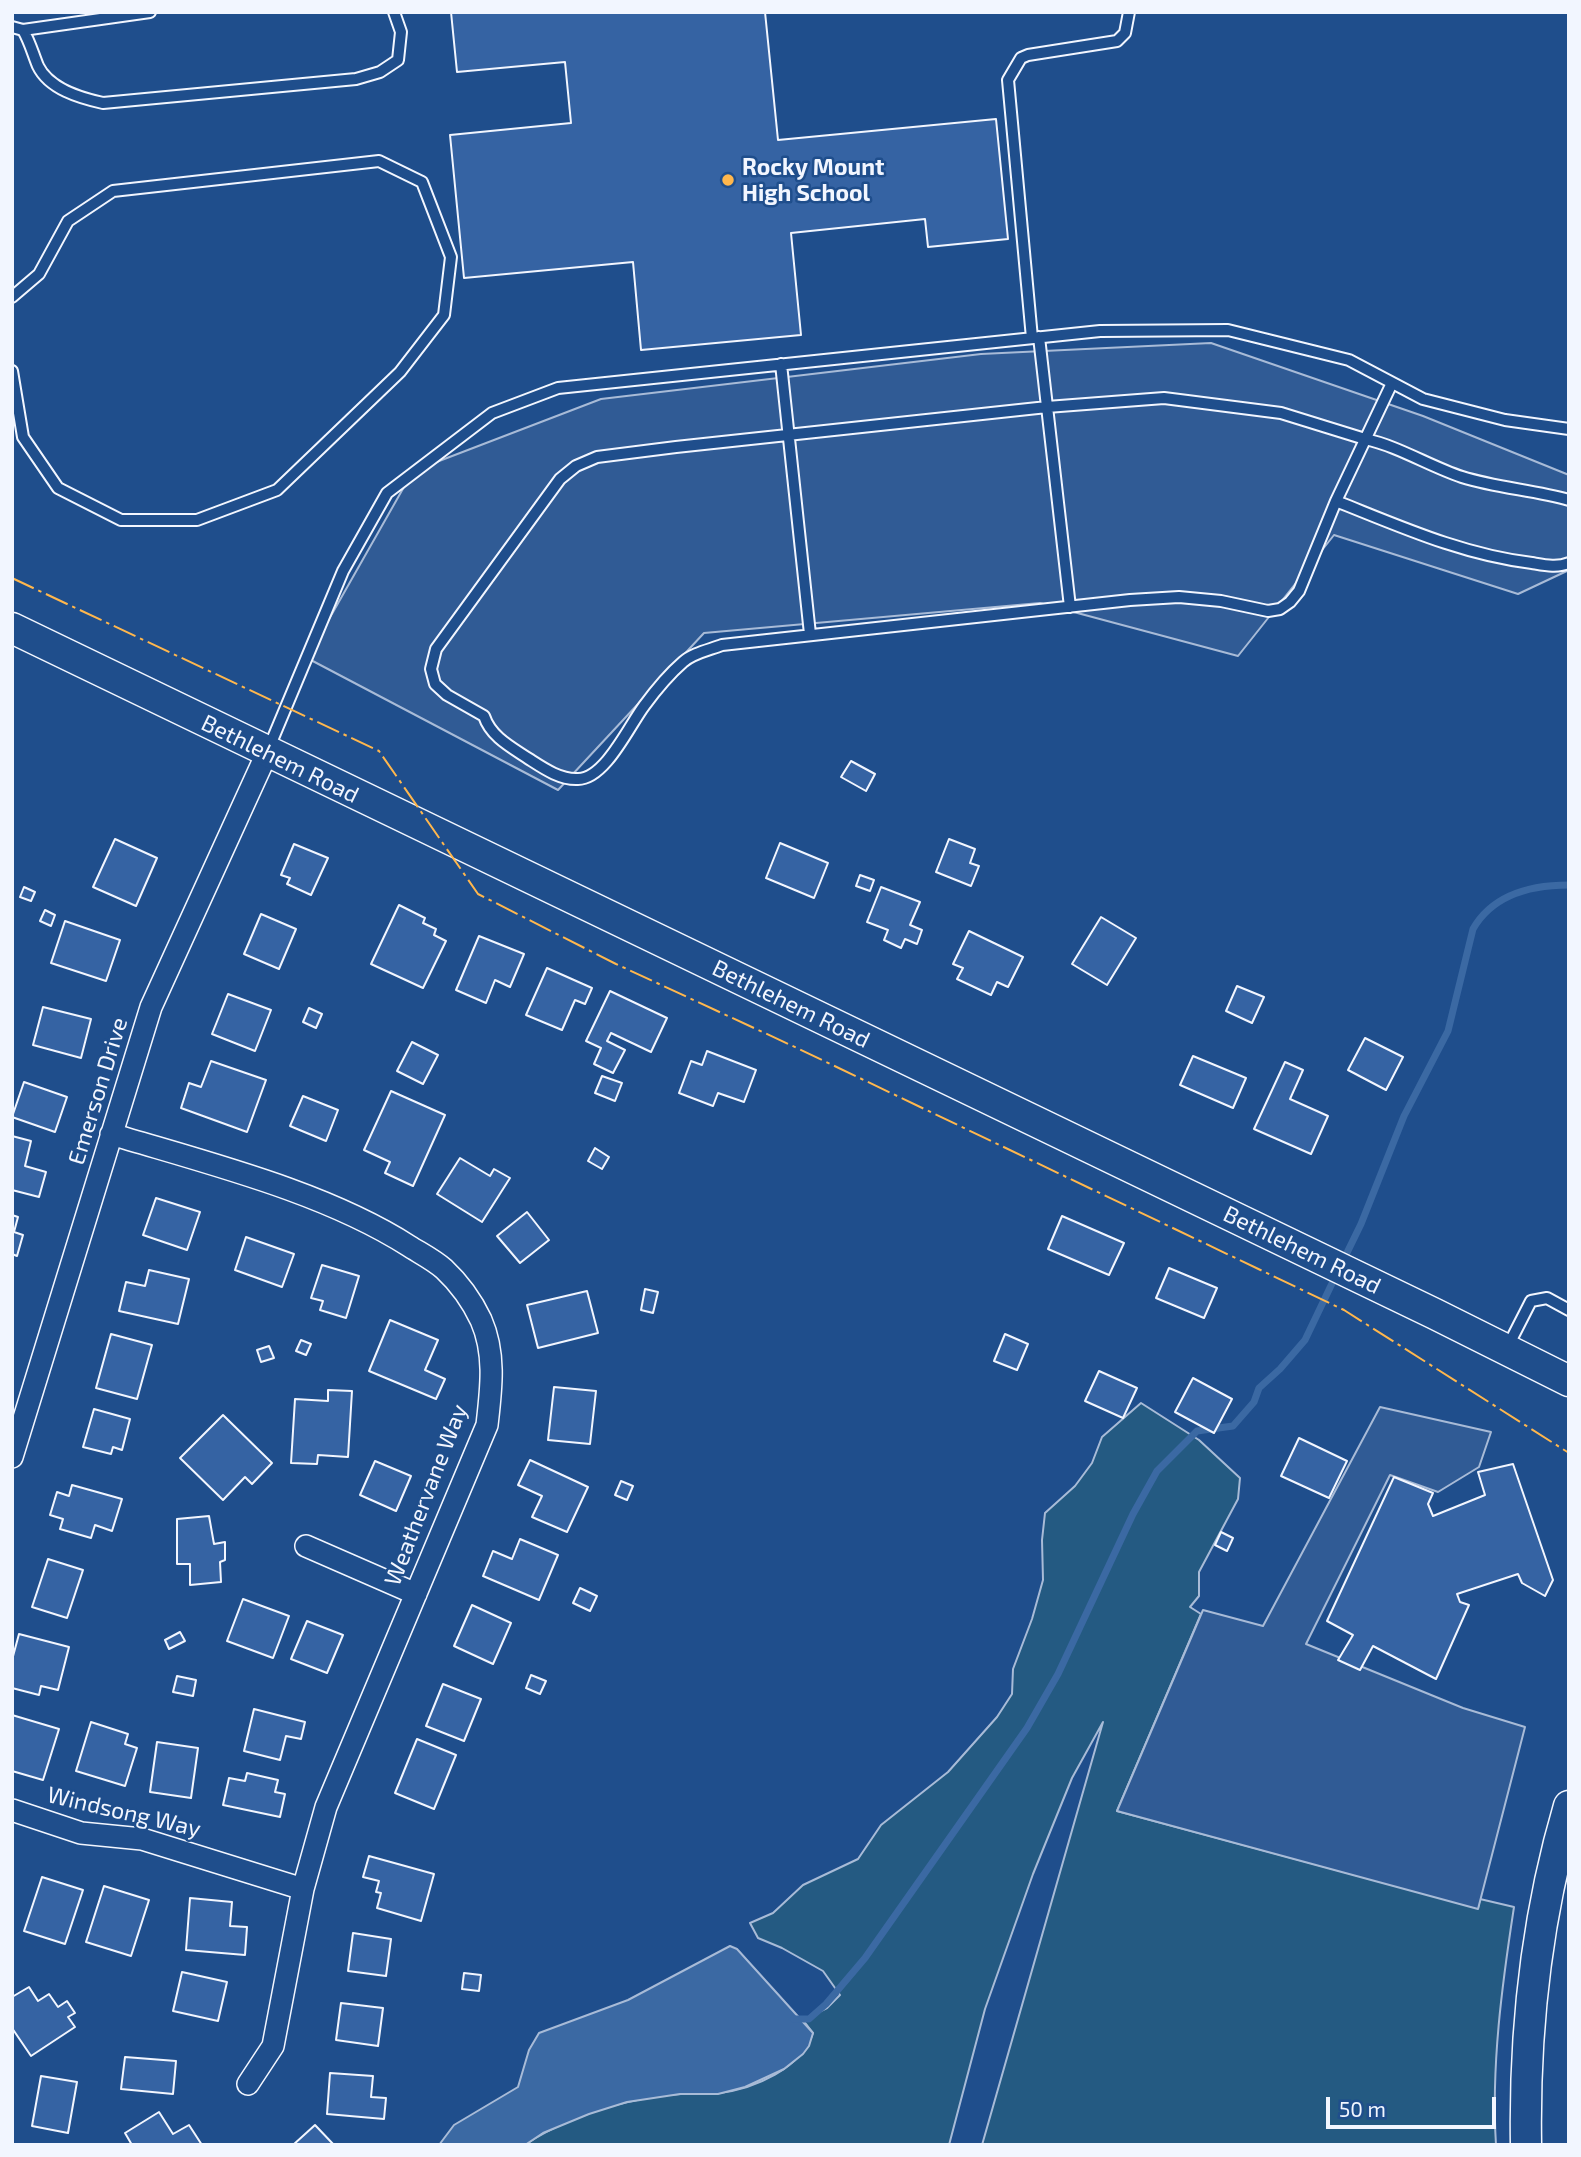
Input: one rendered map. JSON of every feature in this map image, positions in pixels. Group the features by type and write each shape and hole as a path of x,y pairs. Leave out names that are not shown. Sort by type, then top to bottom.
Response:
{"main road":[{"name":"Bethlehem Road","path":"12,628 1569,1381"},
{"path":"1526,2145 1527,2047 1534,1959 1546,1889 1569,1806"}],"street":[{"name":"Emerson Drive","path":"12,1457 151,1007 213,866 267,753"},
{"name":"Weathervane Way","path":"111,1134 229,1170 317,1201 383,1229 442,1267 465,1292 481,1321 489,1350 493,1380 486,1425 326,1807 303,1889 273,2046 248,2084"},
{"path":"306,1546 416,1594"},
{"name":"Windsong Way","path":"12,1810 81,1833 142,1839 303,1889"}],"lane":[{"path":"150,12 18,28 39,69 52,81 75,97 103,103 356,79 380,72 398,60 400,53 401,32 394,12"},
{"path":"1070,607 1047,407 1036,337 1008,80 1021,58 1028,55 1117,41 1125,33 1129,12"},
{"path":"12,298 40,274 68,220 113,191 379,161 422,182 451,257 444,315 400,372 277,490 197,520 121,520 58,488 23,437 12,371"},
{"path":"267,753 343,571 387,493 492,412 558,388 1100,331 1228,330 1349,360 1423,399 1505,420 1569,429"},
{"path":"781,364 810,634"},
{"path":"1392,383 1365,439 1336,500 1299,591 1280,609 1268,611 1221,601 1179,597 1130,600 722,645 685,660 643,706 606,763 591,776 578,779 560,776 506,744 488,729 484,716 447,695 435,684 431,669 436,649 560,479 576,466 597,457 1047,407 1164,398 1281,412 1365,439 1464,477 1569,500"},
{"path":"1336,500 1451,546 1517,561 1560,567 1569,564"},
{"path":"1506,1350 1531,1301 1547,1298 1569,1310"}],"shaded area":[{"path":"1211,343 1423,416 1569,475 1569,570 1518,594 1334,535 1238,656 1040,603 704,633 558,790 307,658 413,471 601,399 981,354"},
{"path":"1141,1403 1199,1440 1240,1478 1238,1499 1199,1572 1199,1596 1190,1607 1201,1614 1117,1811 1478,1908 1480,1899 1514,1907 1496,2056 1496,2145 982,2145 1103,1722 1072,1778 1033,1874 985,2009 949,2145 525,2145 560,2125 616,2105 661,2096 714,2094 747,2087 775,2075 799,2057 813,2033 803,2020 827,2008 840,1995 823,1971 758,1938 750,1923 773,1913 803,1885 858,1859 881,1825 948,1772 997,1717 1012,1694 1013,1669 1043,1580 1042,1540 1045,1513 1075,1486 1092,1463 1102,1437"},
{"path":"1380,1407 1491,1432 1479,1467 1438,1492 1390,1475 1306,1644 1463,1708 1525,1727 1478,1909 1117,1811 1203,1610 1263,1626"},
{"path":"730,1946 737,1949 813,2033 803,2054 784,2069 745,2087 718,2094 680,2094 627,2102 543,2133 525,2145 439,2145 454,2125 518,2087 529,2050 539,2033 628,2000"}],"building":[{"name":"Rocky Mount High School","path":"451,12 765,12 778,140 996,119 1008,239 928,247 925,219 791,233 801,335 641,350 633,262 464,278 450,135 571,123 565,62 457,72"},
{"path":"851,761 875,774 866,791 841,777"},
{"path":"115,839 157,858 136,906 93,887"},
{"path":"949,839 975,849 970,863 979,866 971,886 936,872"},
{"path":"780,843 828,863 814,898 766,878"},
{"path":"294,844 328,858 311,895 287,884 290,878 281,875"},
{"path":"860,875 874,880 870,891 856,886"},
{"path":"24,887 35,892 31,901 20,897"},
{"path":"881,887 920,902 910,925 922,930 917,944 905,939 901,948 884,940 888,930 867,922"},
{"path":"399,905 425,918 423,923 436,929 434,935 446,941 423,988 371,964"},
{"path":"45,910 55,915 51,926 40,921"},
{"path":"261,914 296,929 279,969 244,954"},
{"path":"1101,917 1136,938 1107,985 1072,964"},
{"path":"65,921 120,940 106,981 51,963"},
{"path":"969,931 1023,957 1008,987 997,982 991,995 957,979 963,968 953,964"},
{"path":"479,936 524,954 510,987 495,980 486,1003 456,990"},
{"path":"547,968 592,988 585,1004 575,1000 562,1030 526,1015"},
{"path":"1237,986 1264,997 1252,1023 1226,1011"},
{"path":"610,991 667,1018 651,1052 611,1033 607,1041 625,1050 613,1073 594,1064 601,1048 586,1041"},
{"path":"228,994 271,1010 255,1051 212,1034"},
{"path":"43,1007 91,1019 81,1058 33,1045"},
{"path":"309,1008 322,1014 316,1028 303,1022"},
{"path":"1365,1038 1403,1057 1386,1090 1348,1070"},
{"path":"412,1042 438,1055 423,1084 397,1071"},
{"path":"707,1051 756,1070 744,1102 718,1093 713,1106 679,1093 691,1061 702,1065"},
{"path":"1193,1056 1246,1078 1233,1108 1180,1085"},
{"path":"211,1061 266,1080 247,1132 181,1108 189,1083 201,1087"},
{"path":"1285,1062 1303,1070 1290,1099 1328,1116 1311,1154 1254,1129"},
{"path":"602,1076 622,1083 615,1101 595,1093"},
{"path":"24,1082 67,1097 55,1132 12,1117"},
{"path":"391,1091 445,1115 413,1186 385,1173 390,1162 364,1150"},
{"path":"303,1096 338,1110 326,1141 290,1126"},
{"path":"12,1136 31,1141 25,1166 46,1172 39,1197 12,1190"},
{"path":"595,1148 609,1157 602,1169 588,1161"},
{"path":"460,1158 490,1176 494,1169 510,1178 482,1222 437,1194"},
{"path":"156,1198 200,1212 187,1250 143,1235"},
{"path":"527,1212 549,1240 520,1263 497,1236"},
{"path":"12,1215 18,1217 14,1232 23,1235 17,1256 12,1254"},
{"path":"1062,1216 1124,1243 1109,1275 1048,1249"},
{"path":"246,1237 294,1254 282,1287 235,1270"},
{"path":"322,1265 359,1276 346,1318 320,1310 323,1301 311,1298"},
{"path":"1169,1268 1217,1288 1204,1318 1156,1298"},
{"path":"149,1270 189,1279 178,1324 119,1311 126,1282 145,1286"},
{"path":"645,1289 658,1292 653,1313 641,1310"},
{"path":"587,1291 598,1333 538,1348 527,1305"},
{"path":"390,1320 438,1340 425,1370 445,1379 436,1399 369,1371"},
{"path":"111,1334 152,1345 137,1399 96,1388"},
{"path":"1005,1334 1028,1344 1017,1370 994,1361"},
{"path":"301,1340 311,1344 306,1355 296,1351"},
{"path":"269,1346 274,1358 261,1362 257,1350"},
{"path":"1099,1371 1137,1388 1123,1418 1085,1401"},
{"path":"1193,1378 1232,1399 1214,1433 1175,1412"},
{"path":"554,1387 596,1391 590,1444 548,1440"},
{"path":"328,1390 352,1391 348,1457 318,1455 317,1464 291,1463 295,1399 328,1401"},
{"path":"94,1409 130,1419 122,1450 113,1447 111,1454 83,1447"},
{"path":"223,1415 272,1463 252,1484 245,1477 223,1500 180,1458"},
{"path":"1299,1438 1347,1461 1329,1498 1281,1476"},
{"path":"530,1460 588,1487 567,1532 532,1517 542,1496 518,1485"},
{"path":"375,1461 411,1476 396,1511 360,1495"},
{"path":"1513,1464 1553,1580 1545,1596 1522,1583 1518,1574 1457,1594 1460,1602 1469,1605 1436,1679 1373,1646 1360,1670 1338,1660 1353,1635 1327,1621 1394,1477 1433,1493 1428,1504 1433,1516 1485,1495 1478,1472"},
{"path":"621,1481 633,1486 627,1500 615,1495"},
{"path":"72,1485 122,1499 112,1531 95,1525 91,1538 60,1529 63,1519 50,1515 57,1492 69,1496"},
{"path":"209,1516 214,1544 225,1542 225,1560 220,1562 221,1582 190,1585 190,1564 177,1564 177,1519"},
{"path":"1221,1532 1233,1538 1227,1551 1215,1545"},
{"path":"520,1539 558,1555 539,1600 483,1576 493,1551 512,1559"},
{"path":"48,1559 83,1570 67,1618 32,1607"},
{"path":"580,1588 597,1596 590,1611 573,1603"},
{"path":"243,1599 289,1616 273,1658 227,1641"},
{"path":"472,1605 511,1623 493,1664 454,1646"},
{"path":"307,1621 343,1635 327,1673 291,1659"},
{"path":"180,1632 185,1641 169,1649 165,1640"},
{"path":"19,1634 69,1647 58,1690 41,1686 39,1695 12,1688 12,1660"},
{"path":"531,1675 546,1681 540,1694 526,1688"},
{"path":"177,1676 196,1680 193,1696 173,1692"},
{"path":"443,1684 481,1699 464,1741 426,1726"},
{"path":"254,1709 305,1722 301,1739 286,1736 280,1760 244,1751"},
{"path":"12,1715 59,1729 43,1780 12,1771"},
{"path":"91,1722 128,1734 125,1744 137,1748 125,1786 76,1771"},
{"path":"417,1739 456,1755 434,1809 395,1793"},
{"path":"157,1742 198,1748 191,1798 150,1792"},
{"path":"247,1773 278,1780 275,1792 285,1794 280,1817 223,1805 229,1778 245,1781"},
{"path":"369,1856 434,1874 421,1921 377,1908 381,1893 376,1892 379,1881 363,1877"},
{"path":"42,1877 83,1890 65,1944 24,1931"},
{"path":"104,1886 149,1900 131,1956 86,1942"},
{"path":"190,1898 232,1902 230,1926 247,1927 245,1955 186,1950"},
{"path":"353,1933 391,1939 386,1976 348,1971"},
{"path":"182,1972 227,1982 218,2021 173,2011"},
{"path":"464,1973 481,1975 479,1991 462,1989"},
{"path":"29,1987 38,2001 49,1994 58,2007 67,2001 75,2013 68,2017 75,2027 31,2056 12,2028 12,1997"},
{"path":"341,2003 383,2008 378,2046 336,2040"},
{"path":"125,2057 176,2061 173,2094 121,2089"},
{"path":"330,2073 373,2076 371,2097 386,2098 384,2119 327,2114"},
{"path":"41,2076 77,2082 68,2133 32,2126"},
{"path":"159,2112 173,2134 189,2125 202,2145 132,2145 125,2133"},
{"path":"315,2125 334,2145 293,2145"}],"waterway":[{"path":"1342,1263 1361,1224 1404,1116 1448,1031 1473,929 1491,907 1514,894 1541,887 1569,885"},
{"path":"794,2019 809,2019 826,2004 865,1958 1027,1728 1058,1674 1133,1514 1157,1471 1197,1431 1233,1426 1254,1402 1259,1388 1305,1340 1337,1273"}],"power":[{"path":"12,578 379,751 478,894 616,964 1344,1310 1569,1453"}],"place":[{"name":"Rocky Mount High School","path":"728,180"}]}
